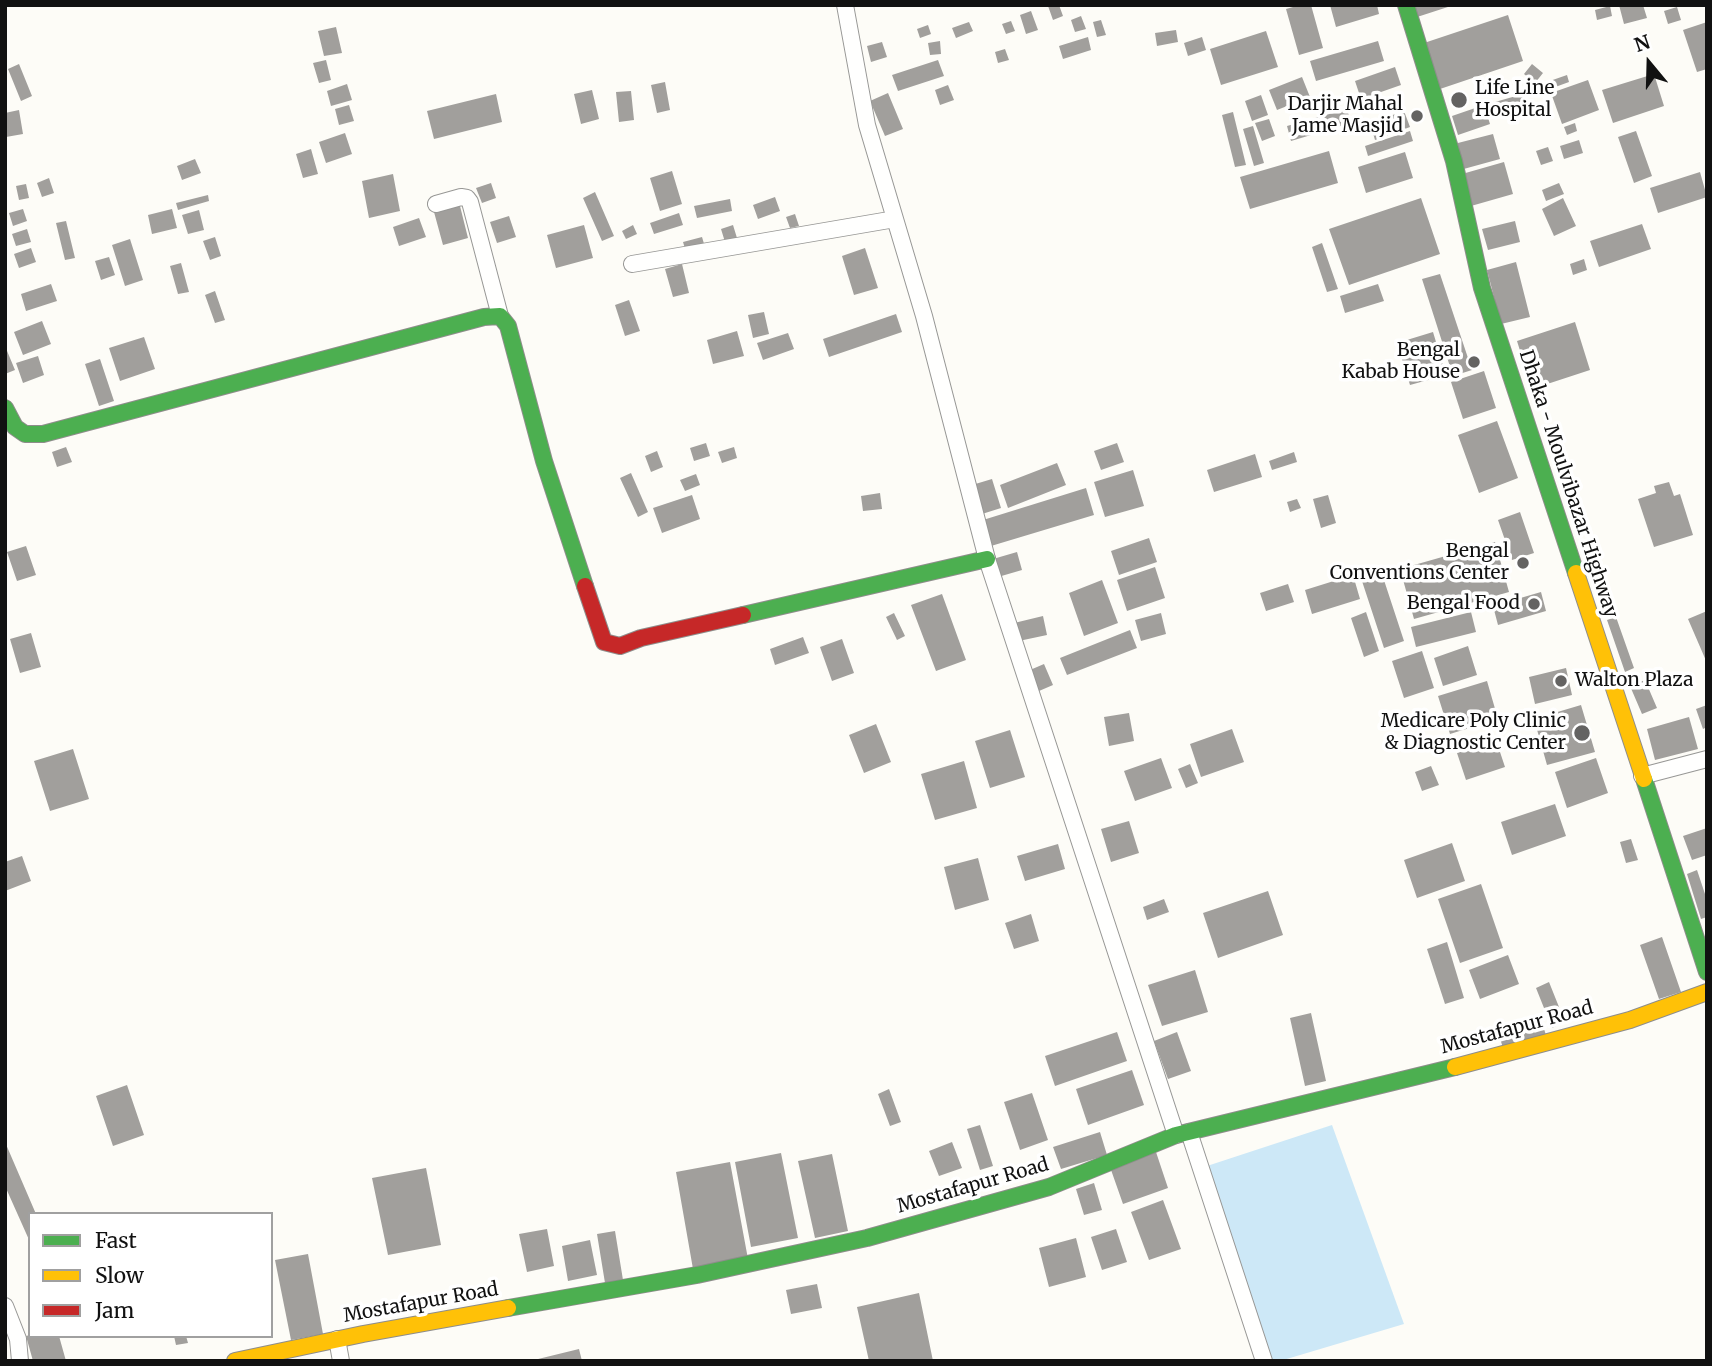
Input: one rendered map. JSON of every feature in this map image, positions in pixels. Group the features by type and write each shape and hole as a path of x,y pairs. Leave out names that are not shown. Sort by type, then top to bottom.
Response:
{"main road":[{"name":"Dhaka - Moulvibazar Highway","path":"1406,5 1454,161 1482,288 1707,972"},
{"path":"5,408 15,427 25,434 43,434 484,317 500,316 508,326 544,461 604,642 620,646 641,638 987,559"},
{"name":"Mostafapur Road","path":"235,1361 337,1339 698,1275 867,1238 1049,1187 1183,1133 1379,1087 1630,1020 1707,992"}],"street":[{"path":"845,5 867,125 924,316 987,559 1183,1133 1264,1361"},
{"path":"436,204 461,197 470,202 500,316"},
{"path":"632,264 895,219"},
{"path":"1642,776 1707,759"},
{"path":"5,1306 18,1339 20,1361"},
{"path":"337,1339 341,1361"}],"water":[{"path":"1332,1125 1404,1324 1280,1361 1272,1361 1207,1166"}],"building":[{"path":"1059,5 1063,16 1053,20 1048,6"},
{"path":"1311,5 1323,48 1299,55 1286,9"},
{"path":"1330,5 1377,5 1379,14 1336,27"},
{"path":"1409,5 1451,5 1451,6 1414,18"},
{"path":"1619,5 1643,5 1647,18 1624,24"},
{"path":"1610,6 1612,16 1597,20 1595,10"},
{"path":"1677,7 1681,20 1668,24 1664,11"},
{"path":"1031,11 1038,30 1026,34 1020,15"},
{"path":"1508,15 1523,61 1440,89 1424,43"},
{"path":"1081,16 1086,29 1075,32 1071,20"},
{"path":"1101,20 1106,35 1097,37 1093,22"},
{"path":"1011,21 1015,31 1006,34 1002,24"},
{"path":"969,22 973,31 956,38 952,28"},
{"path":"1707,22 1707,69 1697,72 1683,30"},
{"path":"928,25 931,34 920,38 917,29"},
{"path":"336,27 342,53 324,56 318,31"},
{"path":"1176,30 1178,42 1157,46 1155,33"},
{"path":"1266,31 1278,67 1221,85 1210,49"},
{"path":"1088,37 1091,50 1063,59 1059,46"},
{"path":"1202,37 1206,50 1188,56 1184,43"},
{"path":"940,41 941,54 930,55 928,43"},
{"path":"1378,41 1384,61 1316,81 1310,61"},
{"path":"882,42 887,57 871,62 867,46"},
{"path":"1005,49 1009,60 998,63 995,52"},
{"path":"326,60 331,80 319,83 313,63"},
{"path":"938,60 944,76 898,91 892,75"},
{"path":"19,64 32,96 21,101 8,69"},
{"path":"1532,64 1543,73 1535,83 1524,74"},
{"path":"1395,67 1401,85 1361,99 1355,81"},
{"path":"1654,74 1664,106 1613,123 1602,90"},
{"path":"1567,75 1569,82 1547,90 1544,83"},
{"path":"1302,77 1310,97 1277,110 1269,90"},
{"path":"1588,80 1599,110 1562,124 1551,93"},
{"path":"665,82 670,110 657,113 651,85"},
{"path":"347,84 352,100 331,106 327,91"},
{"path":"948,85 954,100 940,105 935,90"},
{"path":"592,90 599,119 581,124 574,94"},
{"path":"631,91 634,120 619,122 616,92"},
{"path":"888,93 903,129 885,136 870,101"},
{"path":"496,94 502,122 434,139 427,111"},
{"path":"1523,94 1527,109 1499,117 1495,102"},
{"path":"1261,95 1268,115 1252,121 1245,101"},
{"path":"349,105 354,121 339,125 335,109"},
{"path":"1484,105 1490,124 1458,135 1452,116"},
{"path":"1347,109 1351,123 1291,141 1287,126"},
{"path":"19,110 23,134 6,137 5,113"},
{"path":"1404,111 1410,127 1375,140 1370,123"},
{"path":"1233,112 1246,165 1235,167 1222,115"},
{"path":"1269,119 1275,136 1262,141 1255,123"},
{"path":"1575,123 1577,131 1567,135 1564,127"},
{"path":"1253,126 1264,163 1254,166 1243,129"},
{"path":"1410,131 1413,141 1368,156 1365,146"},
{"path":"1636,131 1652,176 1634,183 1618,137"},
{"path":"345,133 352,154 326,163 319,142"},
{"path":"1493,134 1500,159 1460,170 1454,144"},
{"path":"1579,140 1583,153 1564,159 1560,146"},
{"path":"1548,147 1553,161 1541,165 1536,151"},
{"path":"311,149 318,174 303,178 296,154"},
{"path":"1329,151 1338,183 1250,209 1240,177"},
{"path":"1405,152 1413,178 1366,193 1358,167"},
{"path":"195,159 201,173 182,180 177,166"},
{"path":"1504,162 1513,194 1471,206 1462,174"},
{"path":"672,171 682,204 660,211 650,178"},
{"path":"1700,172 1707,197 1658,213 1650,188"},
{"path":"393,174 400,211 369,218 362,181"},
{"path":"49,178 54,193 42,197 37,183"},
{"path":"491,183 496,198 482,203 476,188"},
{"path":"1559,183 1564,194 1546,201 1542,190"},
{"path":"26,184 29,198 19,200 16,186"},
{"path":"595,192 614,236 602,241 583,198"},
{"path":"208,195 209,201 178,210 176,203"},
{"path":"775,197 780,211 758,219 753,205"},
{"path":"1421,198 1440,254 1349,285 1329,229"},
{"path":"1563,198 1576,226 1554,236 1542,209"},
{"path":"730,199 732,211 697,218 694,206"},
{"path":"460,206 468,238 443,245 434,212"},
{"path":"23,209 27,221 13,226 9,213"},
{"path":"172,209 177,228 152,234 148,215"},
{"path":"199,210 204,230 188,234 182,215"},
{"path":"679,213 683,225 654,234 650,223"},
{"path":"795,214 799,226 790,228 786,217"},
{"path":"509,216 516,237 497,243 490,222"},
{"path":"419,218 426,237 399,246 393,227"},
{"path":"66,221 75,258 65,260 56,223"},
{"path":"1515,221 1520,242 1488,250 1482,229"},
{"path":"1642,224 1651,249 1599,267 1590,241"},
{"path":"584,225 593,258 556,268 547,235"},
{"path":"633,225 637,234 626,239 622,231"},
{"path":"733,225 737,238 725,242 721,229"},
{"path":"27,229 31,242 16,246 12,234"},
{"path":"215,237 221,256 210,260 203,241"},
{"path":"702,237 705,247 686,252 683,242"},
{"path":"130,239 143,280 125,286 112,245"},
{"path":"1322,243 1338,289 1327,292 1312,247"},
{"path":"31,248 36,262 19,268 14,254"},
{"path":"865,248 878,288 854,295 842,256"},
{"path":"109,257 115,275 101,280 95,261"},
{"path":"1584,259 1587,270 1573,275 1570,264"},
{"path":"1516,262 1530,317 1501,324 1487,270"},
{"path":"181,263 189,292 178,294 170,266"},
{"path":"682,264 689,293 673,297 665,269"},
{"path":"1440,274 1472,370 1453,376 1422,279"},
{"path":"51,284 57,301 26,311 21,294"},
{"path":"1378,284 1384,301 1345,313 1340,296"},
{"path":"215,291 225,320 215,323 205,295"},
{"path":"629,300 640,331 625,336 615,305"},
{"path":"764,312 769,334 753,338 748,315"},
{"path":"896,314 902,332 829,357 823,339"},
{"path":"42,321 51,344 23,355 14,332"},
{"path":"1575,322 1590,370 1532,389 1517,341"},
{"path":"737,331 744,356 713,364 707,340"},
{"path":"1433,332 1446,375 1410,385 1397,343"},
{"path":"788,333 794,349 763,360 757,343"},
{"path":"144,337 155,369 120,381 109,348"},
{"path":"5,346 15,370 5,374"},
{"path":"38,356 44,375 23,383 16,363"},
{"path":"100,359 114,401 99,406 85,364"},
{"path":"1484,371 1496,408 1463,419 1451,382"},
{"path":"1497,421 1518,478 1479,493 1458,435"},
{"path":"706,443 710,456 694,461 690,448"},
{"path":"1117,443 1124,462 1101,470 1094,451"},
{"path":"66,447 72,462 57,467 52,452"},
{"path":"734,447 737,458 722,463 718,452"},
{"path":"657,451 663,467 651,472 645,456"},
{"path":"1294,452 1297,462 1272,470 1269,461"},
{"path":"1255,454 1262,477 1214,492 1207,470"},
{"path":"1057,463 1066,485 1008,508 1000,485"},
{"path":"1133,470 1144,506 1105,517 1094,482"},
{"path":"631,473 648,512 638,517 620,478"},
{"path":"696,474 700,485 685,491 680,480"},
{"path":"992,479 1001,508 982,514 972,485"},
{"path":"1669,482 1674,496 1680,494 1693,535 1654,547 1638,499 1656,493 1654,486"},
{"path":"1086,488 1094,515 991,546 983,520"},
{"path":"880,493 882,509 863,511 861,496"},
{"path":"692,495 700,519 662,533 653,508"},
{"path":"1328,495 1336,523 1321,528 1313,499"},
{"path":"1297,499 1301,508 1290,512 1287,502"},
{"path":"1520,512 1534,553 1512,560 1498,520"},
{"path":"1149,538 1157,562 1119,575 1111,551"},
{"path":"1495,542 1509,592 1414,619 1400,569"},
{"path":"26,546 36,575 17,581 7,552"},
{"path":"1017,552 1022,570 998,577 993,559"},
{"path":"1155,567 1165,598 1127,611 1117,580"},
{"path":"1380,568 1404,641 1384,648 1360,575"},
{"path":"1353,575 1360,599 1312,614 1305,590"},
{"path":"1102,580 1118,623 1084,636 1069,593"},
{"path":"1288,584 1294,602 1266,611 1260,593"},
{"path":"1541,592 1546,611 1498,625 1493,606"},
{"path":"942,594 966,660 936,671 911,605"},
{"path":"1707,611 1707,663 1688,619"},
{"path":"1366,612 1379,651 1364,657 1351,618"},
{"path":"1471,612 1476,632 1416,647 1411,627"},
{"path":"894,613 905,636 897,640 886,617"},
{"path":"1161,613 1166,634 1141,641 1135,620"},
{"path":"1043,616 1047,635 1014,642 1010,624"},
{"path":"1616,617 1634,668 1625,672 1607,620"},
{"path":"1130,630 1137,648 1067,675 1060,658"},
{"path":"31,633 41,667 20,673 10,639"},
{"path":"803,637 809,653 775,665 770,649"},
{"path":"842,639 854,673 832,681 820,647"},
{"path":"1468,646 1477,675 1443,686 1434,658"},
{"path":"1422,651 1434,688 1404,698 1392,661"},
{"path":"1044,664 1053,685 1039,691 1030,670"},
{"path":"1566,668 1572,695 1535,704 1529,677"},
{"path":"1645,680 1657,708 1642,714 1630,686"},
{"path":"1487,681 1498,719 1450,734 1438,696"},
{"path":"1581,705 1595,752 1547,765 1534,719"},
{"path":"1707,705 1707,727 1703,729 1696,709"},
{"path":"1129,713 1134,741 1109,746 1104,717"},
{"path":"1689,717 1698,749 1655,760 1647,729"},
{"path":"876,724 891,762 864,773 849,735"},
{"path":"1232,729 1244,762 1201,777 1190,744"},
{"path":"1010,730 1025,777 990,788 975,741"},
{"path":"1496,740 1505,767 1466,780 1457,753"},
{"path":"73,749 89,799 50,811 34,761"},
{"path":"1161,758 1172,788 1135,801 1124,771"},
{"path":"1596,758 1608,793 1567,808 1555,772"},
{"path":"964,761 977,808 935,820 921,774"},
{"path":"1190,764 1198,783 1186,788 1178,769"},
{"path":"1431,766 1439,785 1422,791 1415,772"},
{"path":"1555,804 1566,836 1512,855 1501,822"},
{"path":"1129,821 1139,853 1111,862 1101,829"},
{"path":"1707,828 1707,855 1692,860 1683,836"},
{"path":"1631,839 1638,860 1626,863 1620,842"},
{"path":"1452,843 1465,881 1417,898 1404,860"},
{"path":"1058,844 1065,869 1025,881 1017,856"},
{"path":"22,856 31,881 5,891 5,862"},
{"path":"978,858 989,900 955,910 944,867"},
{"path":"1697,870 1707,900 1707,917 1701,919 1687,874"},
{"path":"1481,884 1503,948 1460,963 1438,899"},
{"path":"1268,891 1283,935 1218,958 1203,913"},
{"path":"1164,899 1169,912 1147,920 1143,907"},
{"path":"1031,914 1039,941 1014,949 1005,923"},
{"path":"1662,937 1681,992 1659,999 1640,945"},
{"path":"1447,942 1464,998 1445,1004 1427,949"},
{"path":"1508,955 1519,984 1480,999 1469,970"},
{"path":"1195,970 1208,1012 1162,1026 1148,985"},
{"path":"1549,982 1565,1022 1552,1028 1536,988"},
{"path":"1311,1013 1326,1081 1305,1086 1290,1018"},
{"path":"1542,1023 1546,1035 1503,1048 1499,1035"},
{"path":"1117,1032 1127,1061 1055,1086 1045,1056"},
{"path":"1177,1032 1191,1071 1168,1079 1154,1041"},
{"path":"1132,1070 1144,1105 1088,1125 1076,1089"},
{"path":"127,1085 144,1135 113,1146 96,1096"},
{"path":"889,1089 901,1122 890,1126 878,1094"},
{"path":"1032,1093 1048,1140 1020,1150 1004,1102"},
{"path":"980,1125 993,1166 980,1170 967,1129"},
{"path":"1100,1132 1107,1155 1061,1169 1053,1147"},
{"path":"5,1142 35,1212 28,1212 28,1238 5,1186"},
{"path":"952,1142 962,1168 939,1176 929,1151"},
{"path":"1156,1152 1168,1188 1123,1204 1110,1167"},
{"path":"781,1153 798,1238 751,1247 735,1162"},
{"path":"832,1154 848,1231 815,1238 798,1161"},
{"path":"730,1162 748,1259 693,1269 676,1172"},
{"path":"426,1168 441,1245 388,1255 372,1178"},
{"path":"1094,1183 1102,1210 1084,1215 1076,1189"},
{"path":"1163,1200 1181,1249 1149,1260 1131,1212"},
{"path":"547,1229 554,1266 527,1272 519,1234"},
{"path":"1116,1229 1127,1262 1102,1270 1091,1237"},
{"path":"615,1231 623,1280 605,1283 597,1234"},
{"path":"1076,1238 1086,1277 1049,1287 1039,1248"},
{"path":"590,1240 597,1275 568,1281 562,1246"},
{"path":"308,1254 323,1334 291,1340 275,1260"},
{"path":"817,1284 822,1308 791,1314 786,1290"},
{"path":"919,1293 933,1361 869,1361 857,1307"},
{"path":"26,1336 60,1338 66,1361 33,1361"},
{"path":"174,1338 187,1338 188,1343 176,1345"},
{"path":"579,1349 582,1361 534,1361 534,1360"}],"traffic: fast":[{"path":"1406,5 1454,161 1482,288 1576,573"},
{"path":"5,408 15,427 25,434 43,434 484,317 500,316 508,326 544,461 585,586"},
{"path":"743,615 987,559"},
{"path":"1644,779 1707,972"},
{"path":"508,1308 697,1275 867,1238 1049,1187 1176,1135 1455,1067"}],"traffic: slow":[{"path":"1576,573 1644,779"},
{"path":"1455,1067 1630,1020 1707,992"},
{"path":"235,1361 363,1334 508,1308"}],"traffic: jam":[{"path":"585,586 604,642 620,646 641,638 743,615"}],"place":[{"name":"Life Line Hospital","path":"1459,100"},
{"name":"Darjir Mahal Jame Masjid","path":"1417,116"},
{"name":"Bengal Kabab House","path":"1474,362"},
{"name":"Bengal Conventions Center","path":"1523,563"},
{"name":"Bengal Food","path":"1534,604"},
{"name":"Walton Plaza","path":"1561,681"},
{"name":"Medicare Poly Clinic & Diagnostic Center","path":"1582,733"}]}
